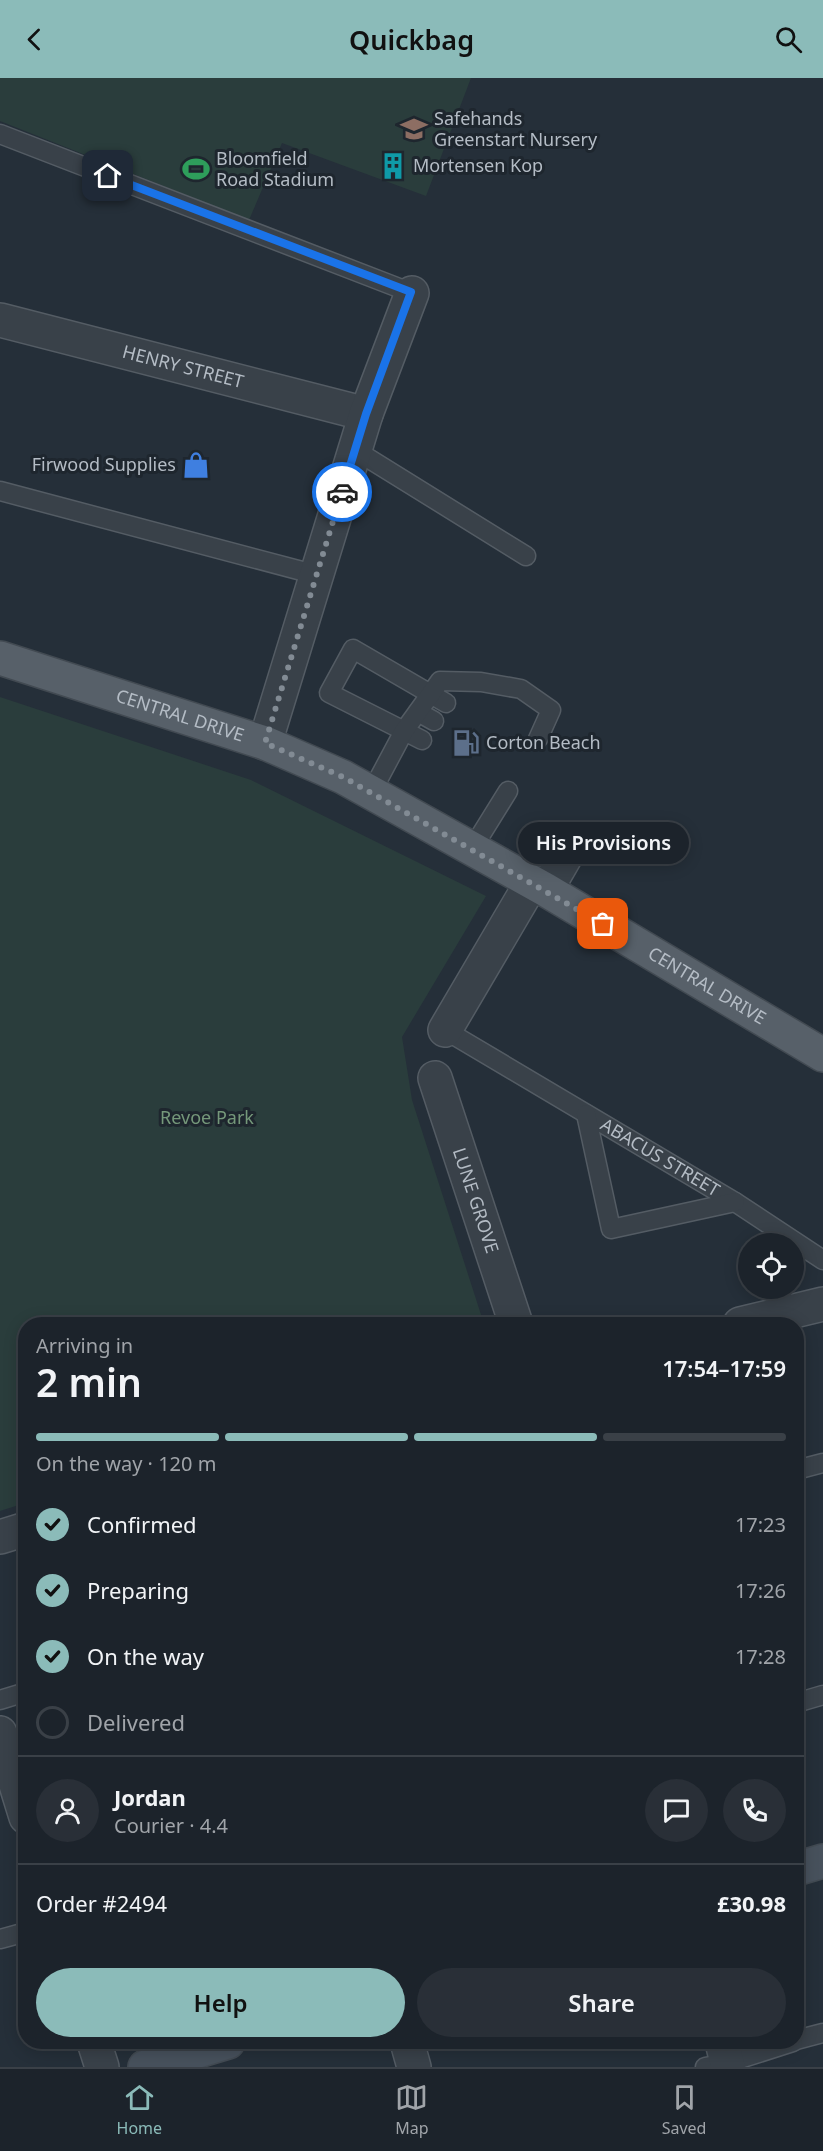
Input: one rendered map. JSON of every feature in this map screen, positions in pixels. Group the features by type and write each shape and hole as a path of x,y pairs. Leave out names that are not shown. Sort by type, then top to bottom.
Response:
{"main road":[{"name":"CENTRAL DRIVE","path":"0,658 265,743 343,777 539,886 823,1055"},
{"path":"804,1867 823,1861"},
{"path":"145,2067 205,2049"}],"street":[{"path":"265,743 366,414 411,292"},
{"name":"HENRY STREET","path":"0,320 366,414"},
{"path":"445,1030 539,886 572,845"},
{"name":"LUNE GROVE","path":"435,1078 514,1317"},
{"path":"771,1317 823,1305"},
{"path":"0,1537 18,1531"},
{"path":"0,1733 18,1790"},
{"path":"96,2049 102,2067"},
{"path":"409,2049 414,2067"}],"lane":[{"path":"0,134 411,292"},
{"path":"355,450 526,556"},
{"path":"0,490 317,575"},
{"path":"422,740 329,693 353,649 438,699"},
{"path":"438,699 440,681 481,682 521,690 550,710 538,739"},
{"path":"371,793 404,731 418,712 438,699"},
{"path":"418,712 434,721"},
{"path":"472,849 508,791"},
{"name":"ABACUS STREET","path":"445,1030 735,1202 823,1260"},
{"name":"ABACUS STREET","path":"586,1114 611,1229 735,1202"},
{"path":"804,1468 823,1463"},
{"path":"0,1700 18,1694"},
{"path":"804,1701 823,1695"},
{"path":"0,1940 18,1934"},
{"path":"804,2038 823,2033"},
{"path":"721,2060 764,2049"}],"green space":[{"name":"Bloomfield Road Stadium","path":"0,78 471,78 426,196 282,143 249,220 0,121"},
{"name":"Revoe Park","path":"0,697 251,780 486,896 402,1037 412,1100 482,1317 18,1317 18,1505 0,1511"}],"way so far":[{"path":"342,492 265,743 343,777 603,924"}],"place":[{"name":"Safehands Greenstart Nursery","path":"414,129"},
{"name":"Mortensen Kop","path":"393,166"},
{"name":"Bloomfield Road Stadium","path":"196,169"},
{"name":"Firwood Supplies","path":"196,465"},
{"name":"Corton Beach","path":"466,743"},
{"name":"His Provisions","path":"603,924"}],"route":[{"path":"108,176 411,292 366,414 342,492"}]}
